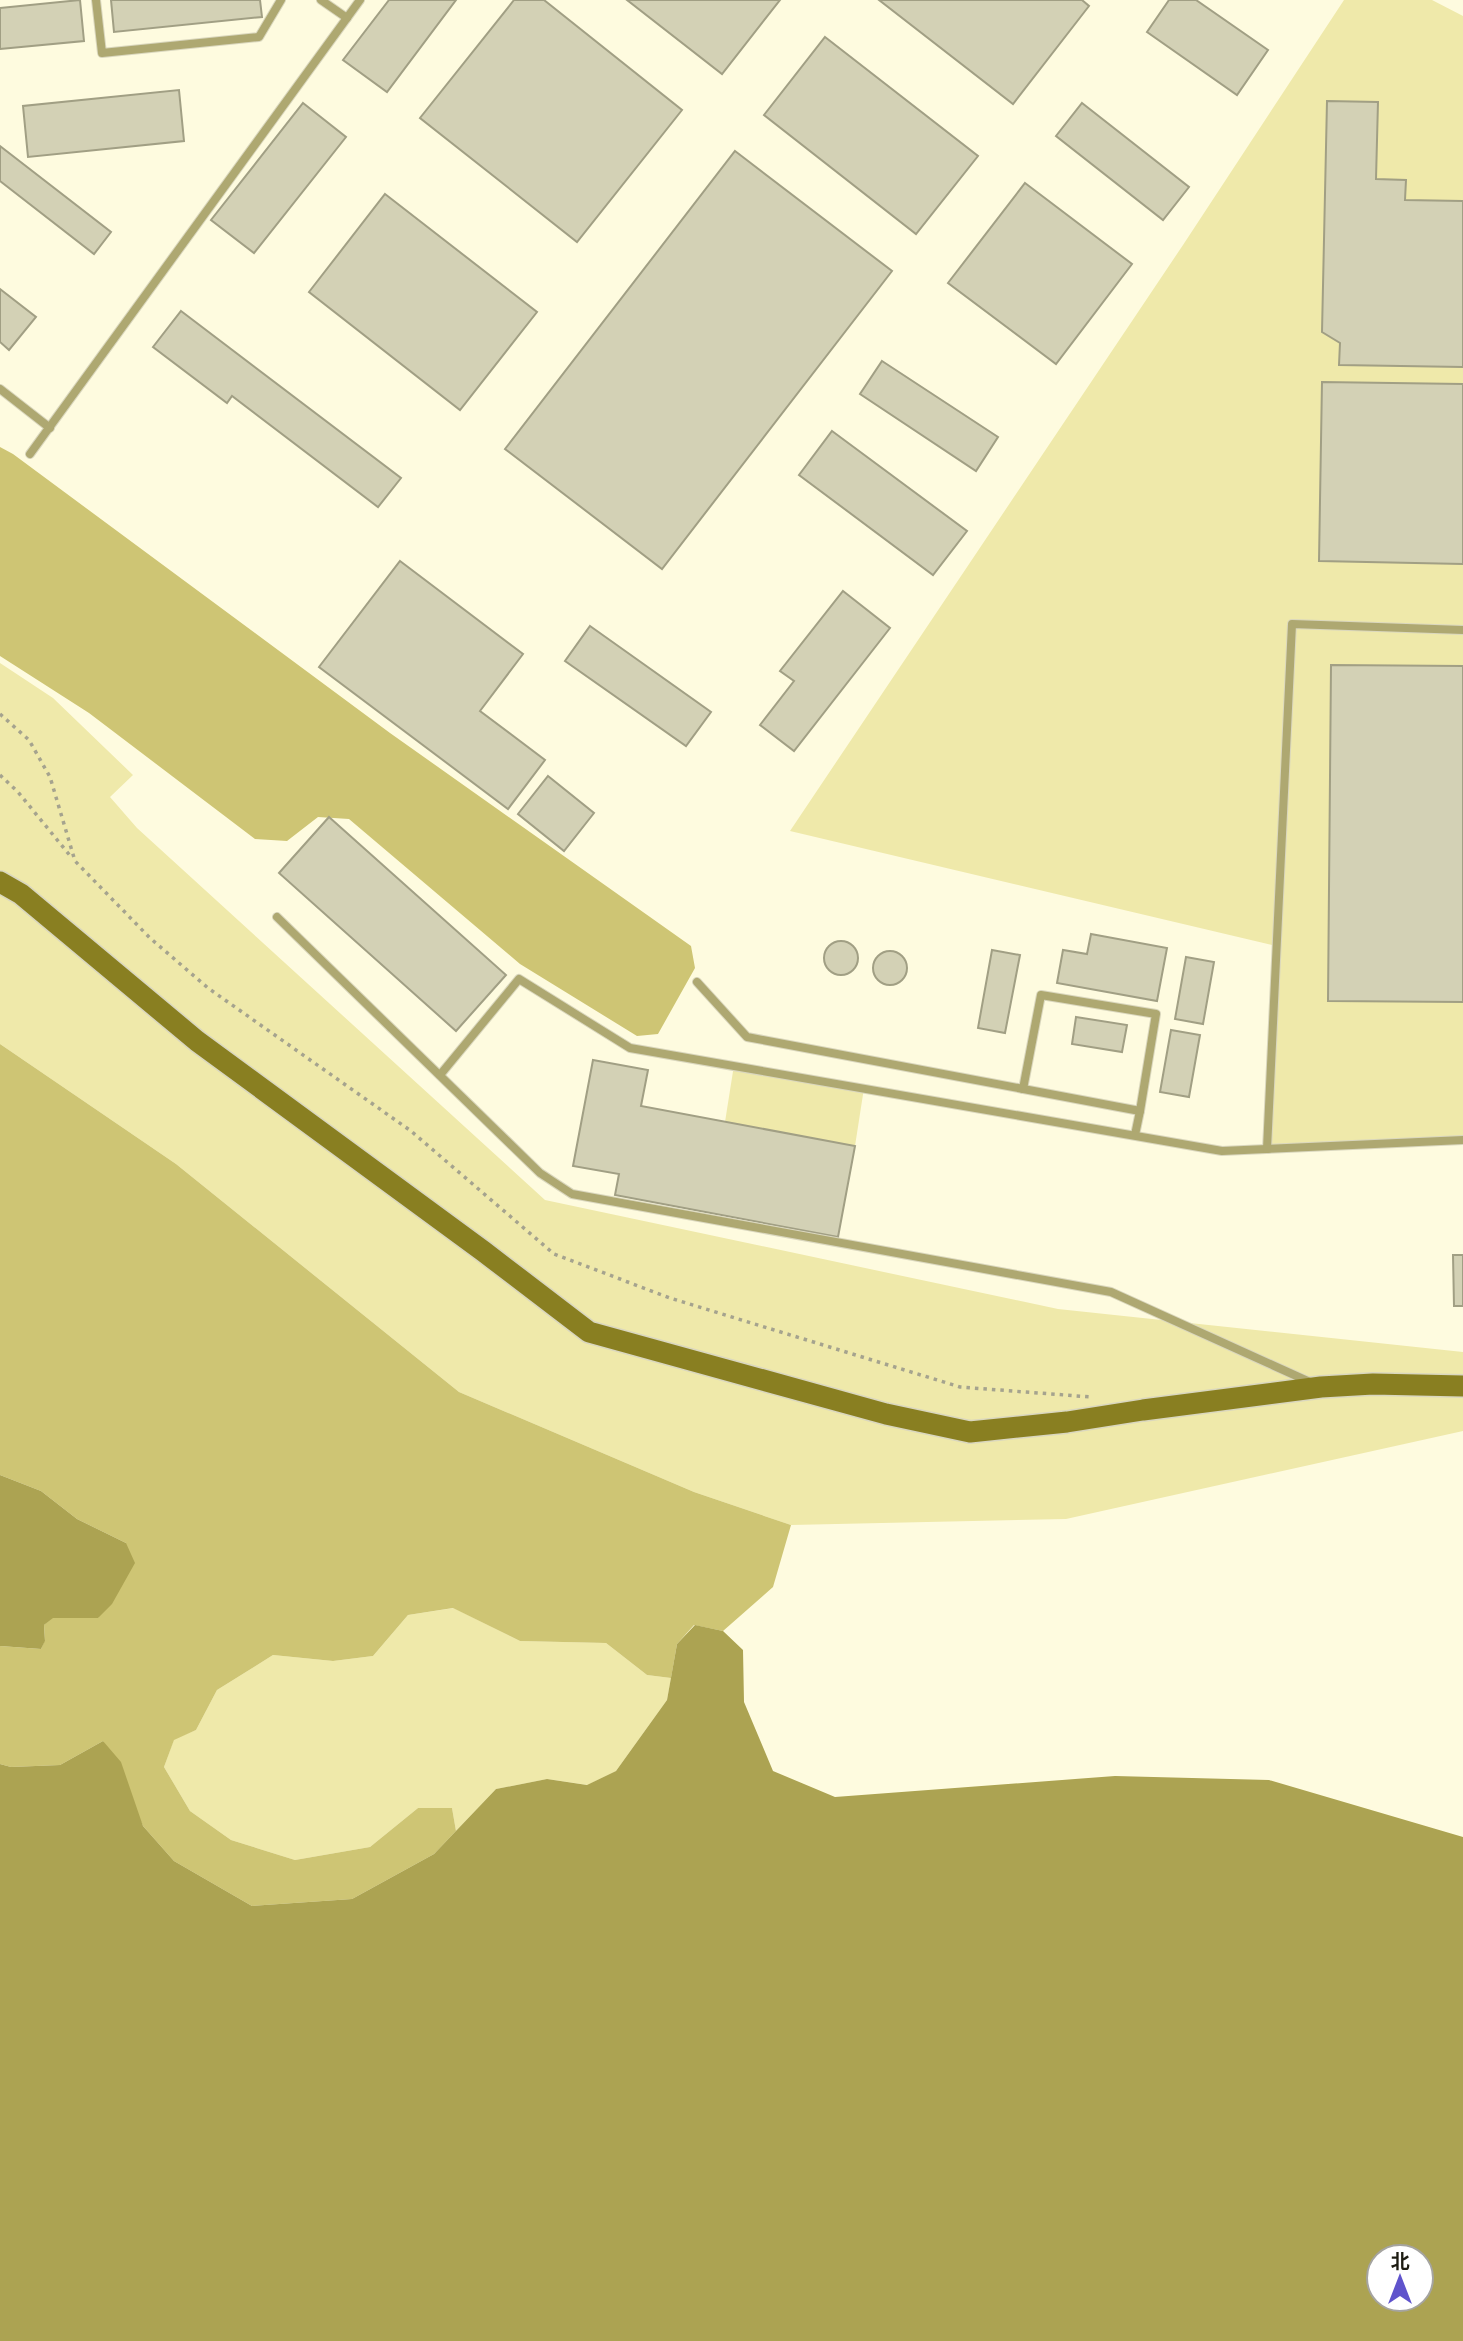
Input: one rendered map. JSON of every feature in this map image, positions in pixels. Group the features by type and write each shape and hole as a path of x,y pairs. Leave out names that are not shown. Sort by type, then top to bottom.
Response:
{"street":[{"path":"0,881 21,894 197,1041 589,1332 886,1414 970,1432 1067,1422 1321,1387 1373,1384 1463,1386"}],"lane":[{"path":"96,0 102,53 259,37 281,0"},
{"path":"321,0 347,18"},
{"path":"30,454 360,0"},
{"path":"0,388 50,428"},
{"path":"1267,1149 1292,624 1463,629"},
{"path":"277,917 540,1173 572,1194 1111,1292 1321,1387"},
{"path":"440,1075 519,979 630,1048 1135,1135 1223,1150 1463,1140"},
{"path":"696,982 747,1037 1140,1111"},
{"path":"1023,1089 1041,995 1156,1014 1135,1135"}],"path":[{"path":"0,775 18,792 75,861"}],"shaded area":[{"path":"1344,0 1432,0 1463,16 1463,1140 1267,1149 1276,946 790,831"},
{"path":"0,447 390,733 691,946 695,968 658,1034 637,1036 520,964 349,819 318,817 287,841 255,839 89,713 0,656"},
{"path":"0,663 53,698 133,775 110,797 137,828 545,1200 1058,1309 1463,1352 1463,1431 1066,1519 791,1525 694,1492 459,1392 176,1164 0,1044"},
{"path":"0,1044 176,1164 459,1392 694,1492 791,1525 773,1587 723,1631 694,1625 677,1644 671,1678 647,1675 606,1643 520,1641 453,1608 408,1615 373,1656 333,1661 273,1655 217,1690 196,1730 174,1740 164,1767 190,1811 231,1840 295,1860 370,1847 418,1808 452,1808 456,1831 434,1854 352,1899 252,1906 174,1861 143,1826 103,1741 60,1765 11,1767 0,1764 0,1646 41,1649 45,1640 44,1625 53,1617 98,1618 126,1543 77,1519 41,1491 0,1475"},
{"path":"734,1065 864,1088 855,1146 725,1122"},
{"path":"0,1475 41,1491 77,1519 126,1543 135,1563 112,1604 98,1618 53,1618 44,1625 45,1641 41,1649 0,1646"},
{"path":"454,1608 520,1641 606,1643 647,1675 671,1678 667,1700 616,1771 588,1785 547,1779 496,1789 456,1831 452,1808 418,1808 370,1847 295,1860 231,1840 190,1811 164,1767 174,1739 196,1730 217,1690 273,1655 333,1661 373,1656 408,1615"},
{"path":"695,1625 723,1631 743,1650 744,1702 773,1771 835,1797 1115,1776 1269,1780 1463,1837 1463,2341 0,2341 0,1764 11,1767 60,1765 103,1741 121,1762 143,1826 174,1861 252,1906 352,1899 434,1854 496,1789 547,1779 587,1785 616,1771 667,1700 677,1644"}],"building":[{"path":"80,0 84,41 0,49 0,8"},
{"path":"111,0 260,0 262,17 114,32"},
{"path":"389,0 456,0 387,92 343,60"},
{"path":"514,0 544,0 682,110 577,242 420,118"},
{"path":"627,0 780,0 722,74"},
{"path":"879,0 1082,0 1089,6 1013,104"},
{"path":"1169,0 1196,0 1268,50 1237,95 1147,32"},
{"path":"825,37 978,156 916,234 764,115"},
{"path":"179,90 184,141 28,157 23,106"},
{"path":"1327,101 1378,102 1376,179 1406,180 1405,200 1463,201 1463,367 1339,365 1340,343 1322,332"},
{"path":"303,103 346,137 254,253 211,220"},
{"path":"1082,103 1189,187 1163,220 1056,136"},
{"path":"0,146 111,232 94,254 0,181"},
{"path":"735,151 892,271 662,569 505,449"},
{"path":"1025,183 1132,264 1056,364 948,283"},
{"path":"385,194 537,312 460,410 309,292"},
{"path":"0,289 36,317 9,350 0,342"},
{"path":"181,311 401,478 378,507 232,396 227,403 153,347"},
{"path":"882,361 998,437 976,471 860,394"},
{"path":"1322,382 1463,384 1463,564 1319,561"},
{"path":"832,431 967,531 933,575 799,475"},
{"path":"400,561 523,654 480,711 545,760 508,809 319,667"},
{"path":"843,591 890,628 794,751 760,725 794,681 780,671"},
{"path":"590,626 711,712 686,746 565,661"},
{"path":"1331,665 1463,666 1463,1002 1328,1001"},
{"path":"548,776 594,813 564,851 518,814"},
{"path":"329,817 506,975 456,1031 279,873"},
{"path":"1091,934 1167,948 1157,1001 1057,983 1063,950 1087,954"},
{"path":"841,941 853,946 858,958 853,970 841,975 829,970 824,958 829,946"},
{"path":"992,950 1020,955 1005,1033 978,1028"},
{"path":"890,951 902,956 907,968 902,980 890,985 878,980 873,968 878,956"},
{"path":"1186,957 1214,962 1203,1024 1175,1019"},
{"path":"1076,1017 1127,1025 1122,1052 1072,1044"},
{"path":"1171,1030 1200,1035 1189,1097 1160,1092"},
{"path":"593,1060 648,1070 641,1106 855,1146 838,1237 615,1195 619,1174 573,1166"},
{"path":"1453,1255 1463,1255 1463,1306 1454,1306"}]}
